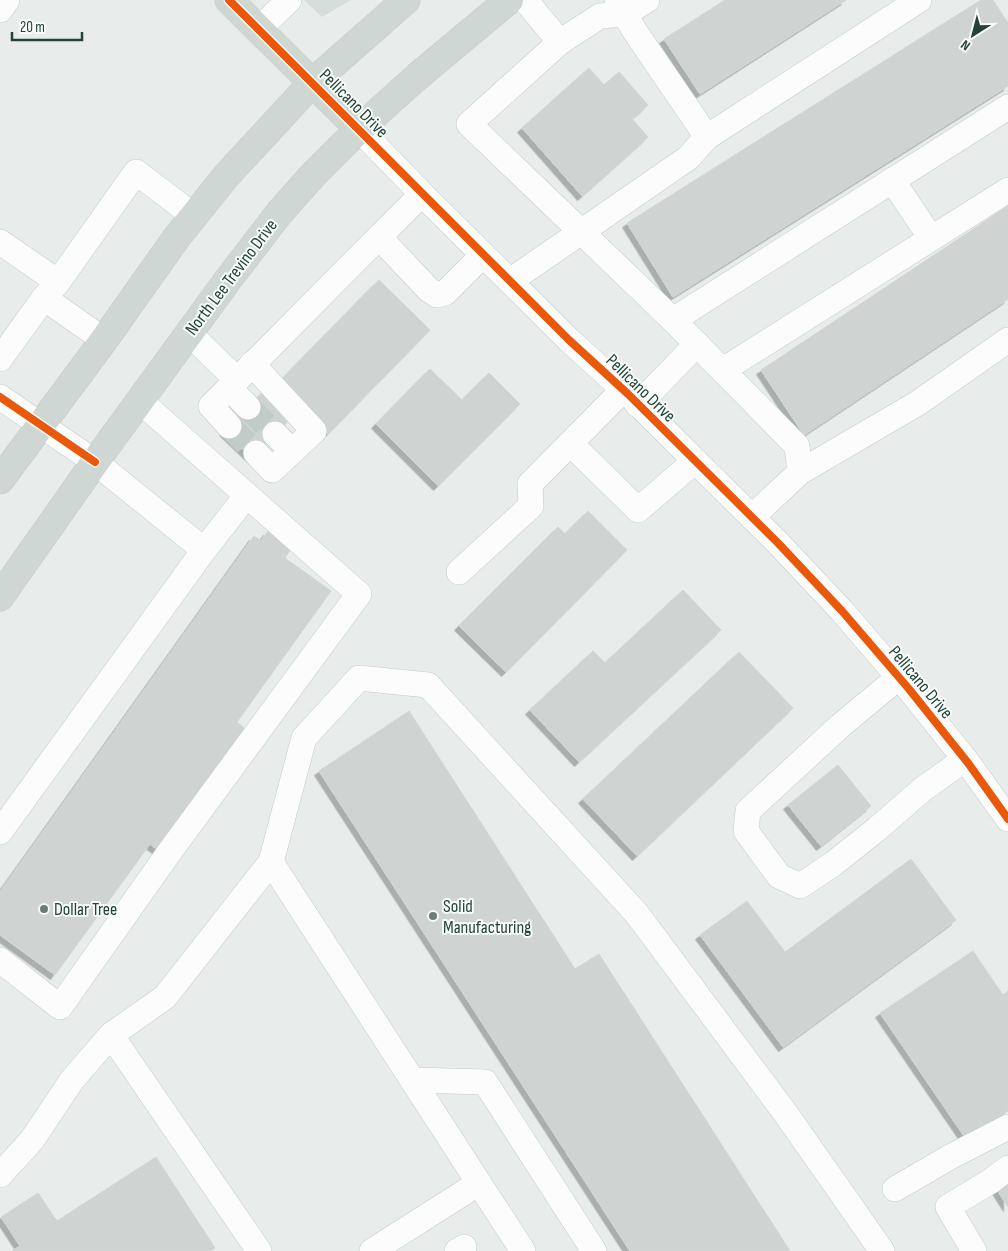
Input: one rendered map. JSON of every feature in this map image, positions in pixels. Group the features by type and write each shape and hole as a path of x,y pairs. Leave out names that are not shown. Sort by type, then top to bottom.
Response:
{"main road":[{"name":"Pellicano Drive","path":"230,0 359,129"},
{"path":"0,480 104,340 177,237 227,175 312,82 406,0"},
{"name":"North Lee Trevino Drive","path":"0,597 95,462 227,281 280,212 313,175 359,129 418,76 510,0"}],"street":[{"path":"0,10 7,0"},
{"path":"259,30 289,0"},
{"path":"525,0 560,42"},
{"path":"647,0 621,7 600,16 560,42 469,124 673,320 797,446 800,472"},
{"path":"510,281 688,158 707,137 919,0"},
{"path":"621,7 634,30 707,137"},
{"path":"673,320 1008,107"},
{"name":"Pellicano Drive","path":"359,129 569,340 752,517 842,611 899,677 965,759 1008,819"},
{"path":"3,348 51,290 136,172 194,216"},
{"path":"892,180 931,238"},
{"path":"723,370 1008,190"},
{"path":"230,387 422,194"},
{"path":"379,237 429,290 437,295 445,293 483,255"},
{"path":"0,242 104,340"},
{"path":"189,333 230,387 239,417"},
{"path":"752,517 800,472 918,403 1008,340"},
{"path":"459,572 531,506 530,484 571,444 697,344"},
{"path":"230,387 314,431 274,448"},
{"path":"0,398 95,462 204,550"},
{"path":"0,960 60,1007 174,846 359,594 140,401"},
{"path":"571,444 638,510 695,462"},
{"path":"0,832 246,495"},
{"path":"899,677 840,726 748,811 746,831 779,876 800,886 833,864 877,829 922,789 965,759"},
{"path":"0,1175 32,1140 72,1080 111,1035 165,997 272,862 304,738 359,678 428,684 637,914 786,1114 882,1251"},
{"path":"272,862 522,1251"},
{"path":"111,1035 259,1251"},
{"path":"413,1080 485,1082 594,1251"},
{"path":"895,1189 1008,1126"},
{"path":"974,1251 948,1207 991,1181 1008,1168"},
{"path":"372,1251 479,1183"}],"shaded area":[{"path":"304,0 351,0 322,17"}],"building":[{"path":"725,0 846,0 700,94 664,39"},
{"path":"981,0 993,0 1008,23 1008,86 673,297 627,223"},
{"path":"589,68 604,85 619,72 648,105 632,119 648,137 582,196 522,128"},
{"path":"1008,206 1008,299 804,435 761,370"},
{"path":"379,280 430,330 328,434 277,384"},
{"path":"430,369 462,400 489,373 520,404 438,486 376,424"},
{"path":"266,389 293,416 252,458 224,431"},
{"path":"588,511 627,550 506,672 459,626 558,527 565,534"},
{"path":"268,531 292,547 285,558 331,591 237,722 245,729 158,850 150,844 55,975 0,935 0,892 254,536 261,541"},
{"path":"683,590 721,630 579,762 530,710 593,651 605,663"},
{"path":"739,652 793,708 637,856 583,799"},
{"path":"409,711 575,969 599,954 790,1251 630,1251 319,771"},
{"path":"838,765 871,806 821,846 788,805"},
{"path":"911,859 956,920 783,1047 700,935 747,901 785,952"},
{"path":"973,951 1003,995 1008,991 1008,1111 966,1139 880,1013"},
{"path":"156,1157 215,1248 210,1251 12,1251 20,1246 1,1217 38,1193 57,1221"},
{"path":"1008,1181 1008,1207 996,1188"}],"tunnel":[{"path":"248,407 275,434"},
{"path":"229,426 256,453"}],"cycle path":[{"path":"229,0 569,340 628,394 778,543 842,611 909,689 968,763 1008,819"},
{"path":"0,397 95,462"}],"place":[{"name":"Dollar Tree","path":"44,909"},
{"name":"Solid Manufacturing","path":"433,916"}]}
